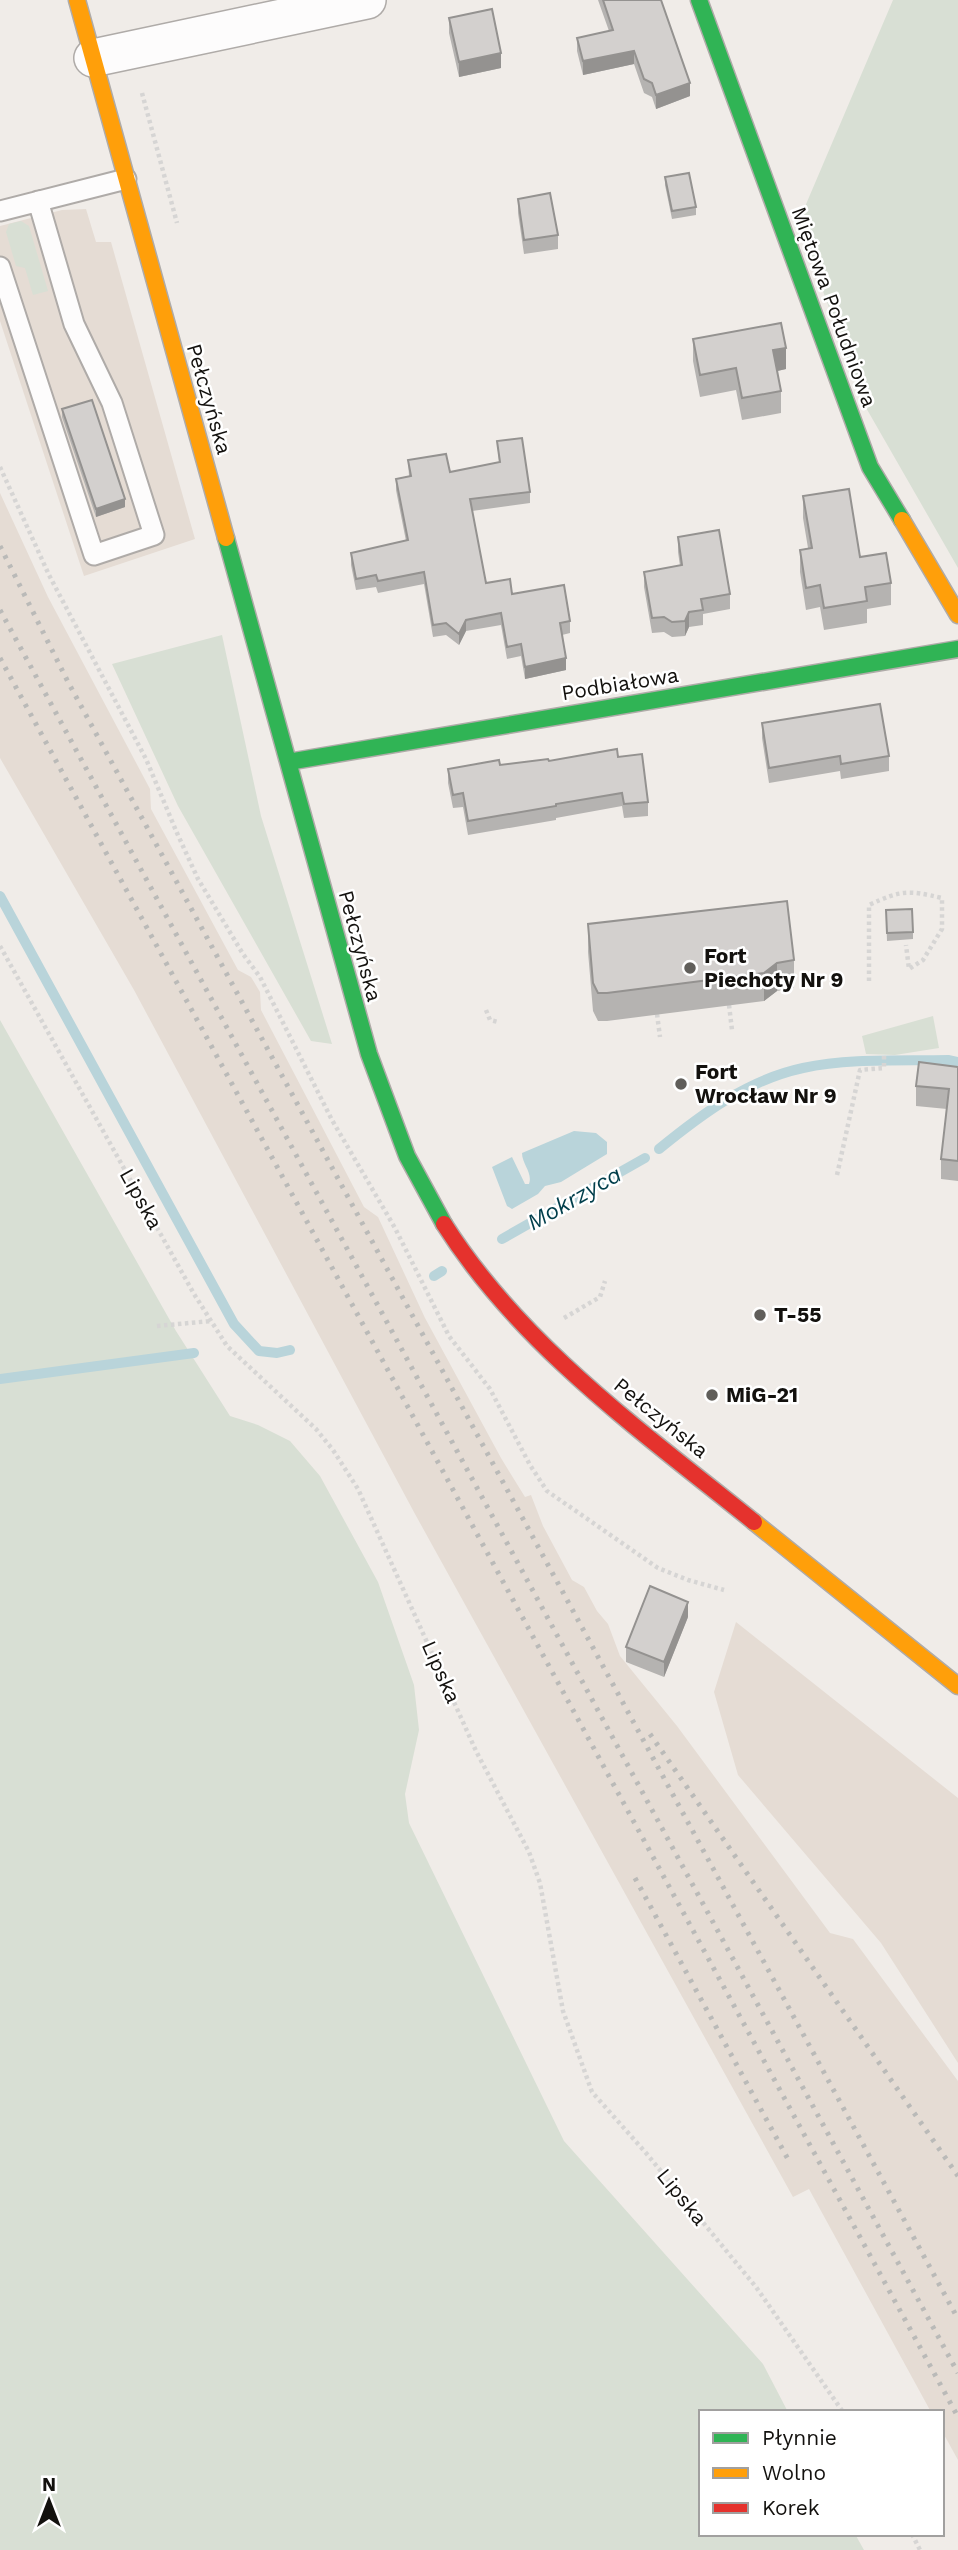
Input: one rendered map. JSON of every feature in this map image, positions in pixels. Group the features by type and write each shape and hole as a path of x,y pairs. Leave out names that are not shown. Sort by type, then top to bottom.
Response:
{"main road":[{"name":"Pełczyńska","path":"77,0 109,55 127,179 361,1028 386,1106 423,1189 444,1227 467,1258 492,1291 533,1335 589,1386 958,1686"},
{"name":"Miętowa Południowa","path":"699,0 870,467 958,615"},
{"name":"Podbiałowa","path":"288,762 958,649"}],"street":[{"path":"109,55 367,0"}],"lane":[{"path":"0,211 127,179"},
{"path":"0,267 94,555 154,535 112,403 75,324 38,201"}],"path":[{"path":"109,55 144,98 178,226"},
{"path":"0,467 49,575 146,759 198,879 260,977 332,1120 396,1227 449,1336 490,1389 530,1465 547,1491 658,1568 724,1590"},
{"path":"869,981 869,905 889,896 911,891 942,898 942,929 923,960 909,969 906,945"},
{"name":"Lipska","path":"0,946 187,1282 227,1346 316,1429 358,1489 476,1751 529,1852 540,1883 563,2011 592,2092 756,2287 842,2410"},
{"path":"729,1005 732,1030"},
{"path":"486,1010 490,1020 498,1022"},
{"path":"657,1014 660,1037"},
{"path":"836,1175 860,1070 884,1068 884,1055"},
{"path":"561,1320 600,1297 605,1282"},
{"path":"156,1326 211,1321"}],"shaded area":[{"path":"893,0 958,0 958,568 865,406 798,223"},
{"path":"86,209 96,242 111,242 195,539 84,576 0,321 0,226 62,210"},
{"path":"21,221 29,226 48,291 33,295 25,268 16,266 6,232 9,224"},
{"path":"0,493 48,597 150,789 151,809 238,970 251,977 260,992 261,1010 364,1207 378,1217 425,1318 501,1458 525,1497 531,1495 543,1526 572,1580 584,1587 597,1611 608,1624 620,1656 677,1726 830,1933 853,1939 958,2081 958,2460 944,2435 944,2410 930,2410 809,2189 793,2197 415,1514 134,990 0,758"},
{"path":"222,635 261,816 332,1044 311,1041 178,806 112,664"},
{"path":"933,1016 939,1048 895,1055 866,1054 862,1036"},
{"path":"0,1020 176,1331 230,1416 258,1425 290,1441 320,1476 378,1582 414,1685 419,1730 405,1794 409,1823 564,2141 763,2364 787,2410 699,2410 699,2536 856,2536 864,2550 0,2550"},
{"path":"736,1622 958,1798 958,2063 881,1943 738,1775 714,1692"}],"water":[{"path":"574,1131 596,1133 607,1142 607,1154 561,1182 545,1186 538,1194 512,1209 507,1206 492,1167 512,1157 525,1184 529,1184 530,1176 522,1153"}],"building":[{"path":"603,0 661,0 690,83 656,95 652,83 644,79 634,51 583,61 577,38 613,30"},
{"path":"492,9 501,53 459,62 449,18"},
{"path":"689,173 696,207 672,211 665,177"},
{"path":"550,193 558,235 524,240 518,199"},
{"path":"781,323 786,348 773,350 781,391 742,398 736,368 700,375 693,339"},
{"path":"92,400 125,499 96,509 62,409"},
{"path":"522,438 530,492 470,499 486,583 510,579 512,594 564,585 570,621 560,623 566,658 525,667 521,644 507,647 501,613 466,620 459,634 446,623 433,625 424,572 378,581 376,575 356,579 351,553 408,540 396,479 411,476 408,460 446,454 450,472 500,462 497,441"},
{"path":"849,489 860,557 886,553 891,583 865,587 867,601 824,608 820,585 806,588 800,550 812,548 803,496"},
{"path":"719,530 730,594 701,599 703,610 689,612 685,621 672,622 664,617 652,618 644,572 682,565 678,537"},
{"path":"880,704 889,756 841,764 840,756 769,768 762,723"},
{"path":"617,749 618,757 642,754 648,802 624,804 622,793 468,821 463,793 453,795 448,769 499,760 500,765 549,761"},
{"path":"787,901 794,960 777,963 764,973 607,993 598,993 593,983 588,924"},
{"path":"912,909 913,932 887,933 886,910"},
{"path":"919,1062 958,1067 958,1161 941,1159 949,1089 916,1086"},
{"path":"650,1586 688,1602 664,1662 626,1647"}],"waterway":[{"path":"0,896 234,1324 259,1351 277,1353 290,1350"},
{"name":"Mokrzyca","path":"659,1149 726,1100 782,1073 857,1061 958,1062"},
{"name":"Mokrzyca","path":"502,1239 645,1158"},
{"name":"Mokrzyca","path":"434,1276 442,1271"},
{"path":"0,1379 194,1353"}],"railway":[{"path":"0,546 68,682 958,2319"},
{"path":"0,610 958,2373"},
{"path":"0,658 958,2417"},
{"path":"650,1734 958,2176"},
{"path":"635,1878 789,2161"}],"traffic: fast":[{"path":"699,0 870,467 902,520"},
{"path":"226,538 369,1054 407,1156 444,1224"},
{"path":"288,762 958,649"}],"traffic: slow":[{"path":"77,0 226,538"},
{"path":"902,520 958,615"},
{"path":"754,1522 958,1686"}],"traffic: jam":[{"path":"444,1224 509,1310 547,1348 628,1421 754,1522"}],"place":[{"name":"Fort Piechoty Nr 9","path":"690,968"},
{"name":"Fort Wrocław Nr 9","path":"681,1084"},
{"name":"T-55","path":"760,1315"},
{"name":"MiG-21","path":"712,1395"}]}
